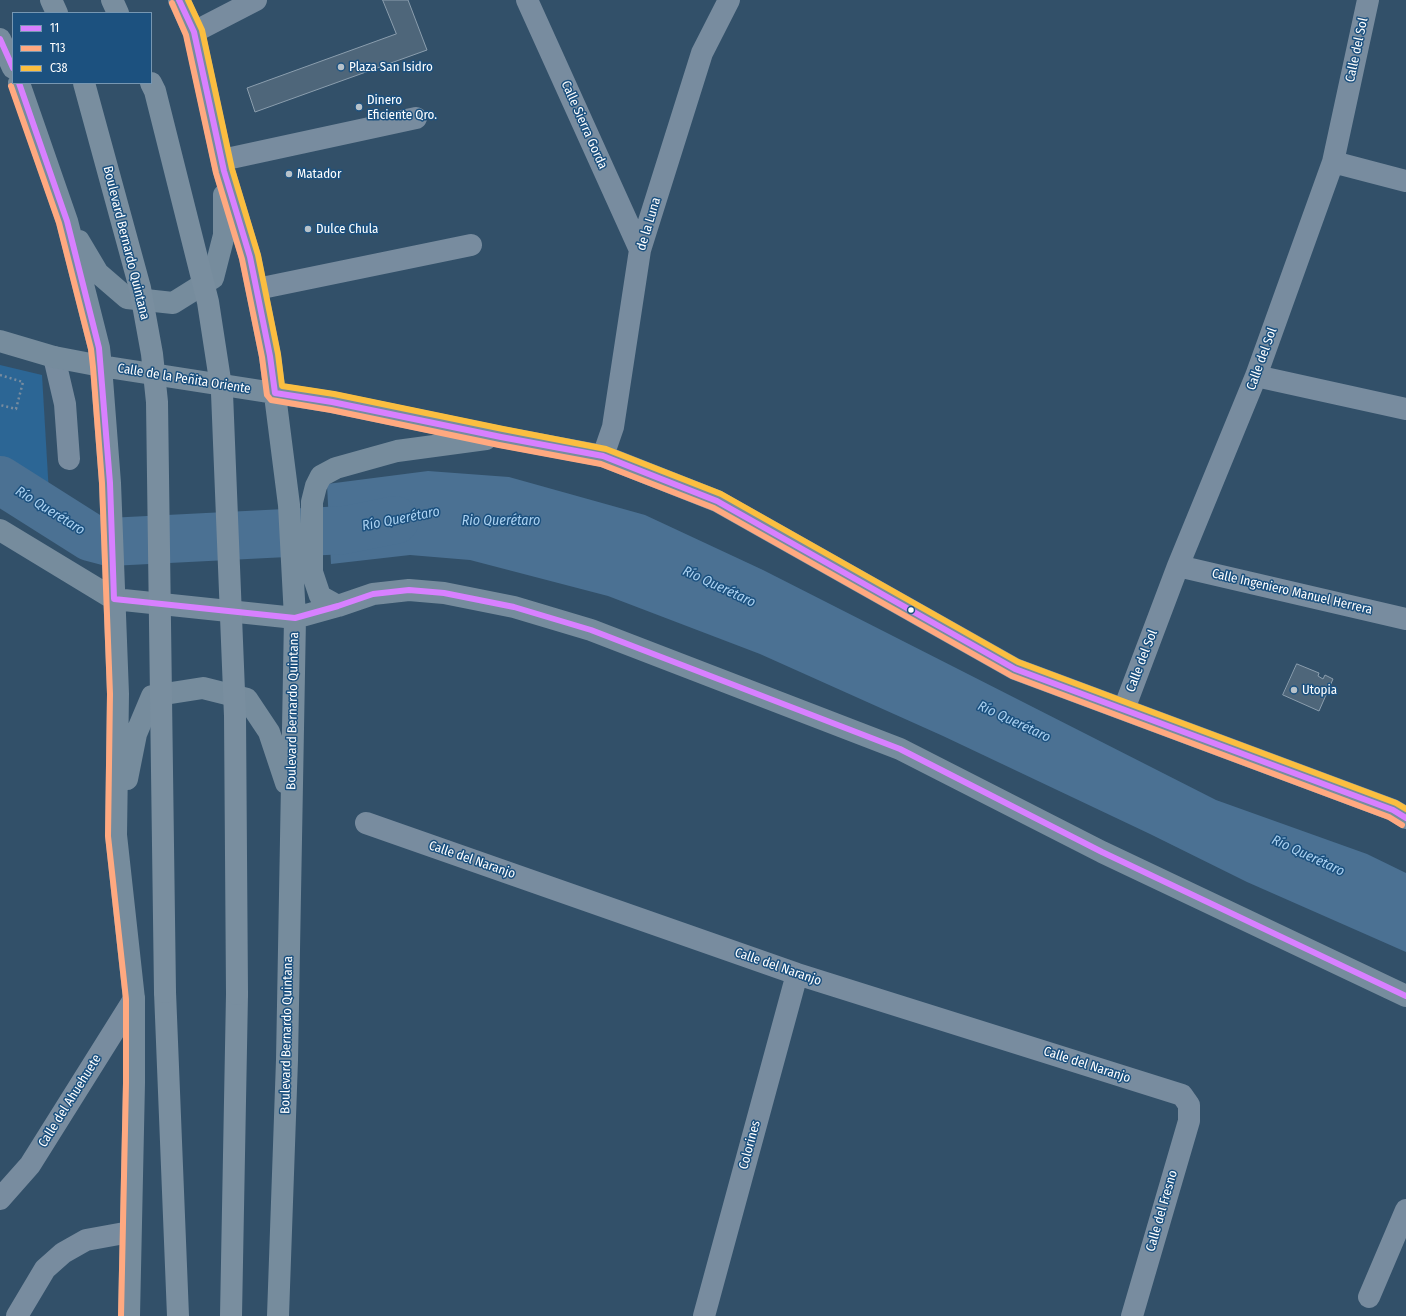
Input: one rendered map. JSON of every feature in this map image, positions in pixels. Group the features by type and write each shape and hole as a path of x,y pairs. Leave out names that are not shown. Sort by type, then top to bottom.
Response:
{"highway":[{"path":"51,0 57,12"},
{"path":"112,0 118,12"},
{"name":"Boulevard Bernardo Quintana","path":"84,84 140,288 152,354 157,402 165,992 178,1316"},
{"path":"151,84 155,92 208,302 222,393 235,716 237,994 231,1316"}],"main road":[{"name":"Boulevard Bernardo Quintana","path":"179,0 194,32 223,165 250,257 270,356 289,505 295,618 287,1060 278,1316"},
{"path":"0,39 12,66"},
{"path":"19,84 67,221 99,348 101,366 110,483 118,694 116,834 134,999 134,1083 129,1316"},
{"path":"67,221 98,273 127,298 173,303 213,278 224,235 223,165"},
{"name":"Calle de la Peñita Oriente","path":"0,341 54,357 101,366 332,402 500,437 603,456 716,501 1015,669 1393,810 1406,818"},
{"path":"338,606 320,596 312,572 312,502 316,486 322,476 336,468 397,451 500,437"},
{"path":"0,530 114,599 295,618 373,594 408,590 444,593 514,608 591,630 900,749 1102,852 1406,996"},
{"path":"116,834 136,734 152,696 203,688 247,699 269,732 291,800"}],"street":[{"path":"194,32 256,0"},
{"name":"Calle Sierra Gorda","path":"527,0 640,250"},
{"name":"de la Luna","path":"603,456 613,427 640,250 702,53 729,0"},
{"name":"Calle del Sol","path":"1124,709 1178,566 1256,376 1333,162 1368,0"},
{"path":"223,165 416,118"},
{"path":"1333,162 1406,181"},
{"path":"256,289 472,245"},
{"path":"54,357 64,404 69,459"},
{"path":"1256,376 1406,409"},
{"name":"Calle Ingeniero Manuel Herrera","path":"1178,566 1406,619"},
{"name":"Calle del Naranjo","path":"366,823 796,974 1182,1095 1189,1106"},
{"name":"Colorines","path":"704,1316 796,974"},
{"name":"Calle del Ahuehuete","path":"0,1199 30,1165 134,999"},
{"name":"Calle del Fresno","path":"1132,1316 1189,1120 1189,1106"},
{"path":"1369,1296 1406,1210"},
{"path":"17,1316 45,1269 63,1253 86,1240 130,1232"}],"path":[{"path":"10,373 10,378"},
{"path":"0,375 23,382 16,409 0,405"}],"shaded area":[{"path":"0,365 42,375 49,494 0,464"}],"water":[{"name":"Rio Querétaro","path":"428,471 509,477 645,515 763,570 1216,800 1367,854 1406,873 1406,952 1247,882 1150,834 943,736 760,654 608,596 470,560 410,555 331,564 327,484"}],"building":[{"name":"Plaza San Isidro","path":"383,0 408,0 427,50 255,112 247,88 396,34"},
{"path":"1297,664 1319,673 1318,676 1323,679 1325,675 1333,679 1319,711 1283,695"}],"waterway":[{"name":"Río Querétaro","path":"0,480 90,537 109,542 345,530 395,520"}],"transit line":[{"name":"11","path":"179,0 194,32 224,171 250,257 270,356 275,393 332,402 501,437 603,456 717,501 1015,669 1393,810 1406,818"},
{"name":"C38","path":"188,0 202,30 232,169 258,255 278,354 282,386 334,394 606,449 721,494 1018,662 1396,803 1406,809"},
{"name":"T13","path":"172,3 186,35 216,173 242,259 262,357 267,395 271,400 331,410 499,445 601,464 714,508 1012,676 1389,817 1402,825"},
{"name":"11","path":"0,39 12,66"},
{"name":"11","path":"19,84 67,221 99,348 110,483 114,599 295,618 373,594 409,590 444,593 514,607 591,630 900,749 1102,852 1406,996"},
{"name":"T13","path":"11,86 59,223 91,349 93,367 102,483 110,694 108,836 126,999 126,1083 121,1316"}],"place":[{"name":"Plaza San Isidro","path":"341,67"},
{"name":"Dinero Eficiente Qro.","path":"359,107"},
{"name":"Matador","path":"289,174"},
{"name":"Dulce Chula","path":"308,229"},
{"name":"Utopia","path":"1294,690"}]}
